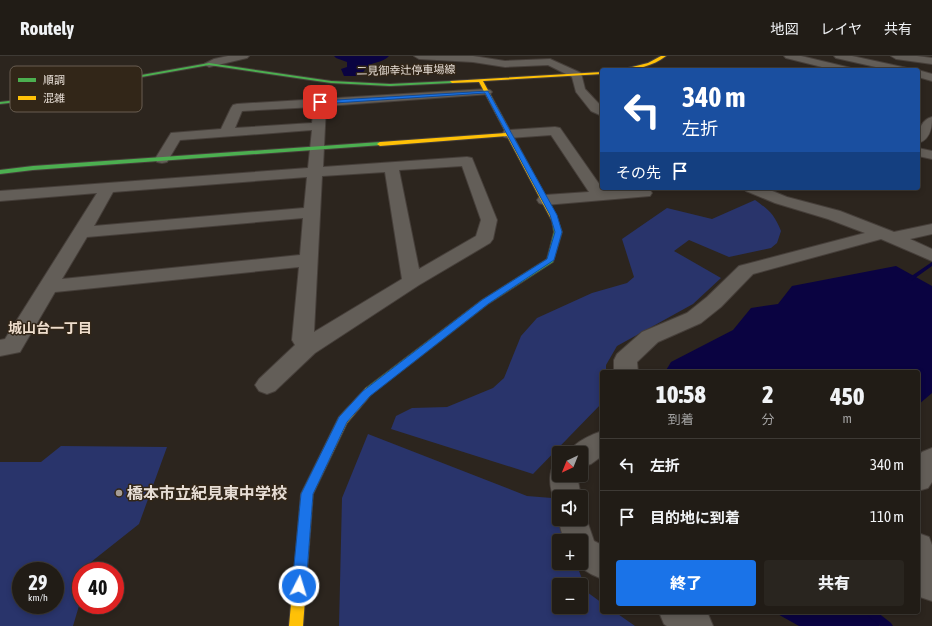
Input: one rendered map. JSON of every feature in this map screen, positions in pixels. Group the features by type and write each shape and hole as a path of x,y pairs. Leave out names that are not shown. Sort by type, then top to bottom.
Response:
{"street":[{"path":"419,56 473,59 505,64 550,62 577,75 580,90 595,108 600,111"},
{"path":"632,68 657,61 664,56"},
{"path":"789,56 839,68"},
{"path":"816,56 822,58 825,56"},
{"path":"840,56 894,68"},
{"path":"896,56 927,59"},
{"path":"209,64 240,57"},
{"name":"二見御幸辻停車場線","path":"142,76 209,64 307,79 355,84 390,85 600,73"},
{"path":"920,74 932,78"},
{"path":"296,626 307,494 343,420 367,394 485,302 550,260 558,232 554,215 480,80"},
{"path":"226,133 237,108 486,92"},
{"name":"二見御幸辻停車場線","path":"0,103 10,102"},
{"path":"303,340 320,102"},
{"path":"925,136 932,120"},
{"path":"162,159 176,136 318,126"},
{"path":"0,172 555,131 599,196"},
{"path":"920,152 932,155"},
{"path":"0,212 7,196 467,161 489,220 484,238 307,346 268,385"},
{"path":"391,166 412,281"},
{"path":"0,348 12,346 108,188"},
{"path":"756,190 781,200 834,215 932,256"},
{"path":"545,200 644,192"},
{"path":"81,232 312,212"},
{"path":"626,370 625,360 650,337 694,318 714,302 746,270 887,236 932,229"},
{"path":"48,287 309,260"},
{"path":"588,451 600,443"},
{"path":"920,476 932,460"},
{"path":"920,546 932,539"},
{"path":"920,552 932,584"},
{"path":"588,555 600,563"},
{"path":"679,614 696,626"}],"shaded area":[{"path":"334,56 389,56 382,61 371,64 364,70 361,76 344,76 341,69 347,67 347,62"},
{"path":"755,200 771,213 781,231 777,243 771,248 729,257 689,240 674,251 721,278 693,304 617,346 606,365 606,370 600,370 600,405 560,446 552,446 552,454 533,474 391,429 396,416 412,408 447,407 493,388 504,378 521,336 537,318 592,293 627,283 634,277 622,239 667,208 712,219"},
{"path":"896,266 932,286 932,393 920,403 920,370 666,370 671,362 733,330 751,308 778,304 792,286"},
{"path":"368,434 527,496 552,498 552,526 562,526 565,534 552,534 552,570 579,570 582,578 552,578 552,614 588,614 588,593 600,602 600,614 618,614 635,626 339,626 342,498"},
{"path":"61,446 167,447 139,524 91,562 72,562 72,614 77,614 73,626 0,626 0,462 41,462"},
{"path":"778,614 881,614 879,626 799,626"}],"waterway":[{"path":"909,280 932,264"},
{"path":"873,614 888,626"}],"traffic: fast":[{"path":"142,76 209,64 331,82 390,85 452,82"},
{"path":"0,103 10,102"},
{"path":"0,172 33,168 380,144"},
{"path":"369,391 485,302 550,260 558,232 555,221"}],"traffic: slow":[{"path":"631,68 649,64 664,56"},
{"path":"452,82 600,73"},
{"path":"480,80 555,221"},
{"path":"380,144 509,134"},
{"path":"296,626 307,494 343,420 369,391"}],"place":[{"name":"橋本市立紀見東中学校","path":"119,493"}],"district":[{"name":"城山台一丁目","path":"50,328"}],"route":[{"path":"299,586 307,494 343,420 367,394 485,302 550,260 558,232 554,215 486,92 320,102"}]}
